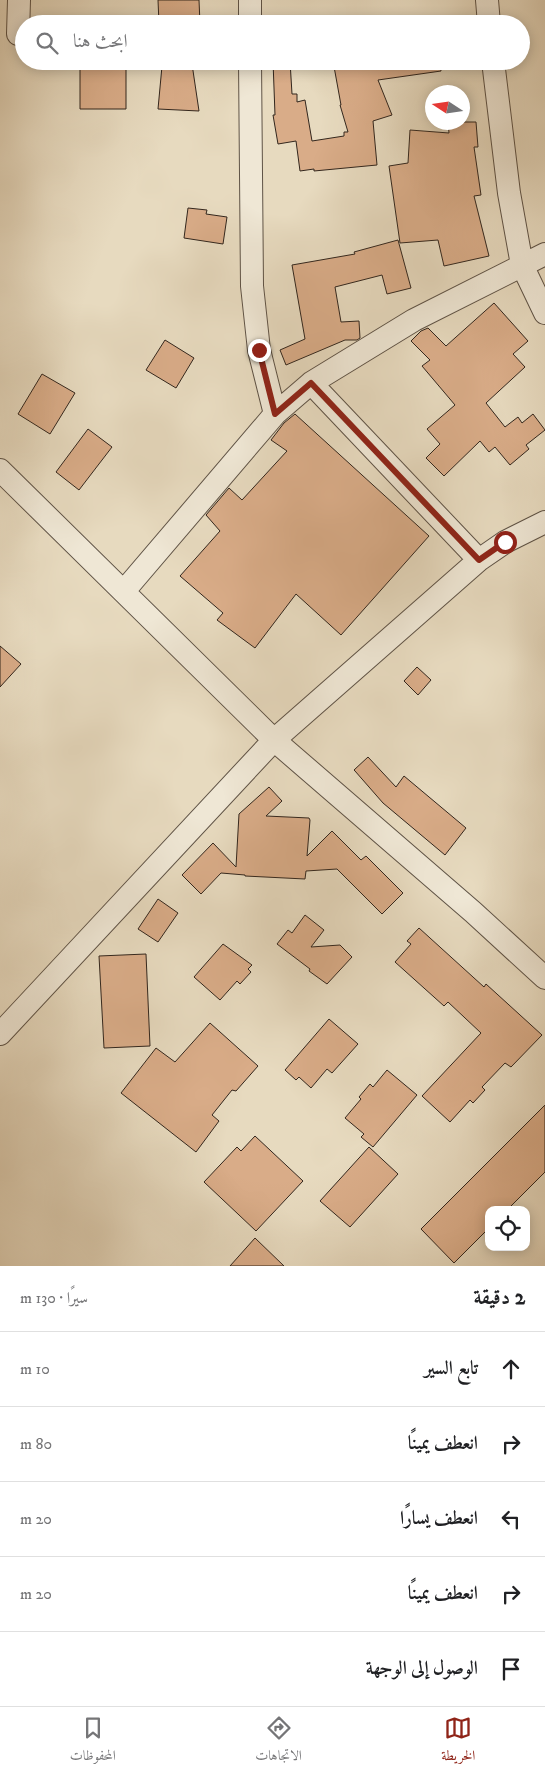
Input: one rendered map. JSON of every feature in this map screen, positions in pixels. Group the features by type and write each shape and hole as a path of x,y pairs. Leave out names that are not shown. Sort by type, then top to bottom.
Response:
{"street":[{"path":"19,0 19,15"},
{"path":"250,0 250,15"},
{"path":"487,0 488,15"},
{"path":"250,70 252,286 259,350 275,414"},
{"path":"494,70 509,193 522,265 545,313"},
{"path":"124,592 275,414 311,383 414,320 545,254"},
{"path":"311,383 479,560"},
{"path":"0,470 274,740 466,906 545,978"},
{"path":"0,1034 274,740 479,560 505,542 545,522"}],"building":[{"path":"158,0 199,0 200,15 159,15"},
{"path":"80,70 126,70 126,109 80,109"},
{"path":"162,70 193,70 199,111 158,109"},
{"path":"273,70 291,70 292,94 297,94 297,102 305,100 312,141 344,136 344,132 348,132 340,105 335,70 441,70 378,80 392,115 373,121 377,165 300,171 296,141 278,144 273,115 275,115"},
{"path":"470,122 476,122 478,147 474,147 481,195 474,196 489,256 444,266 438,240 400,243 389,166 408,163 410,130 449,133 449,130 470,130"},
{"path":"188,208 207,210 206,214 227,217 223,244 184,238"},
{"path":"398,240 411,288 387,294 382,275 335,287 341,322 359,321 360,338 357,340 345,340 286,365 280,350 305,339 292,265 355,254 354,252"},
{"path":"494,303 528,341 513,354 525,367 486,403 505,427 518,417 522,423 533,414 545,430 526,445 529,449 510,465 495,447 489,452 480,441 444,476 426,458 440,444 427,429 455,405 422,366 430,360 411,341 421,331 428,328 446,346"},
{"path":"165,340 194,358 176,388 146,370"},
{"path":"42,374 75,393 50,434 18,414"},
{"path":"295,414 429,536 341,635 296,594 255,648 217,620 223,613 180,576 220,531 206,515 229,488 242,500 287,451 271,440 284,423"},
{"path":"88,429 112,447 79,490 56,472"},
{"path":"0,646 21,664 0,687"},
{"path":"417,667 431,680 418,695 404,681"},
{"path":"368,757 396,787 404,776 466,828 445,855 383,803 354,770"},
{"path":"269,787 282,801 266,816 309,818 307,856 332,831 361,860 366,856 403,893 382,914 337,869 306,871 305,879 221,873 201,894 182,875 213,843 236,867 239,814"},
{"path":"158,899 178,913 158,942 138,929"},
{"path":"305,915 324,930 311,947 340,945 352,957 327,984 277,944 288,930 292,933"},
{"path":"419,928 484,987 486,984 542,1035 511,1067 505,1063 482,1087 485,1090 473,1103 470,1100 450,1122 422,1096 481,1033 448,1002 444,1006 395,962 411,944 407,941"},
{"path":"223,944 252,965 248,969 251,972 240,984 237,981 220,1000 194,977"},
{"path":"146,954 150,1046 104,1048 99,956"},
{"path":"329,1019 358,1044 332,1073 327,1069 311,1088 299,1077 296,1080 285,1070"},
{"path":"210,1023 258,1066 236,1091 232,1090 212,1115 219,1121 196,1152 121,1093 156,1048 175,1062"},
{"path":"387,1070 417,1095 373,1147 361,1137 364,1134 345,1118 361,1099 359,1097 370,1084 373,1087"},
{"path":"545,1105 545,1172 511,1206 485,1206 485,1232 454,1263 421,1229"},
{"path":"255,1136 303,1181 256,1231 204,1182 237,1147 241,1151"},
{"path":"369,1147 398,1174 350,1227 320,1201"},
{"path":"255,1238 284,1266 230,1266"}],"route":[{"path":"259,350 275,414 311,383 479,560 505,542"}]}
